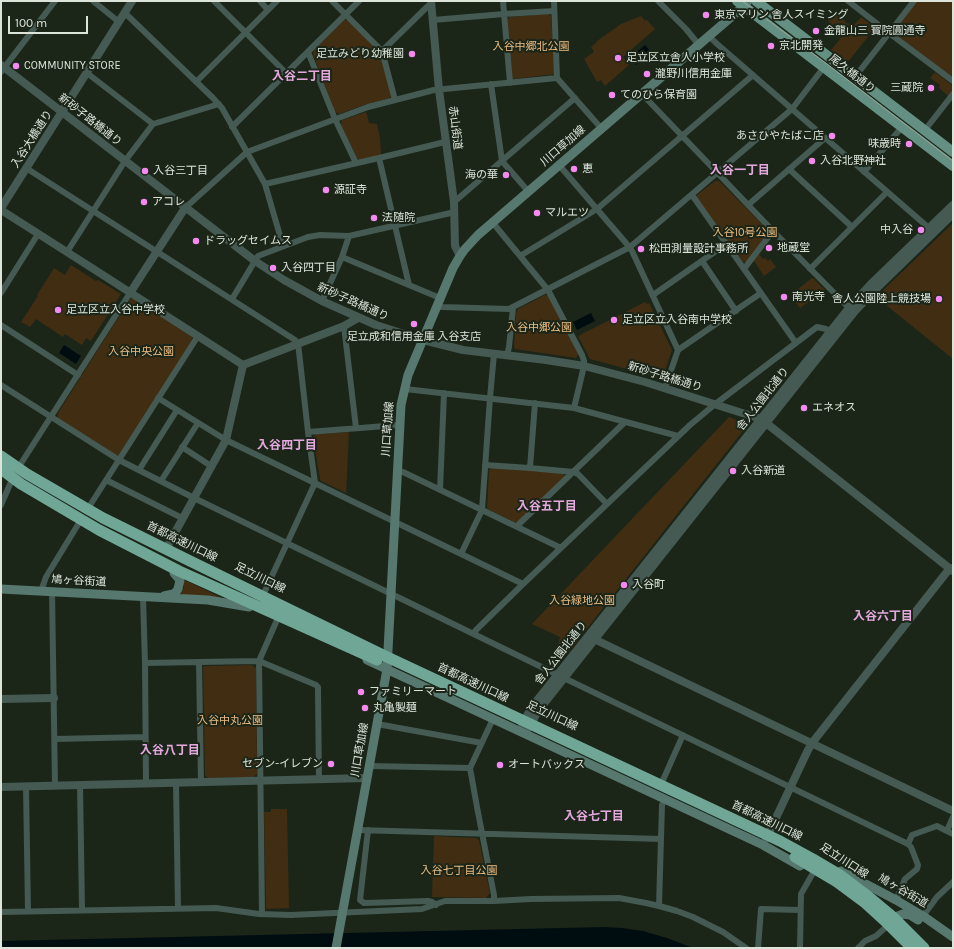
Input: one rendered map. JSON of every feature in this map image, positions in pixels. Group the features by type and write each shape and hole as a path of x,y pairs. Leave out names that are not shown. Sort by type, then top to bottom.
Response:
{"highway":[{"name":"首都高速川口線","path":"1,456 103,518 385,656 780,841 814,859 840,875 869,896 893,917 924,948"},
{"path":"1,464 72,511 161,558 275,612"},
{"name":"首都高速川口線","path":"1,469 27,488 92,526 179,571 393,667 679,800 777,848 836,882 864,902 912,948"},
{"path":"23,469 58,497 102,522 275,612"}],"main road":[{"name":"尾久橋通り","path":"756,1 953,152"},
{"name":"尾久橋通り","path":"743,3 824,68 953,166"},
{"name":"川口草加線","path":"336,948 387,669 401,405 408,375 453,268 460,256 478,235 699,45 743,3"},
{"name":"足立川口線","path":"1,451 23,469 89,507 166,547 388,654 663,780 770,831 811,853 855,881 898,916 930,948"},
{"path":"1,475 34,497 78,523 174,573 249,607 275,612 387,669 763,845 838,889 886,927 907,948"},
{"name":"鳩ヶ谷街道","path":"156,597 176,592 180,586 180,580 174,573"},
{"name":"鳩ヶ谷街道","path":"1,589 208,600 249,607"},
{"name":"鳩ヶ谷街道","path":"839,870 896,900 923,916 953,937"},
{"name":"鳩ヶ谷街道","path":"898,916 903,914 910,915 953,942"},
{"path":"886,927 898,916"}],"street":[{"path":"2,68 55,1"},
{"path":"93,1 119,22"},
{"name":"入谷大橋通り","path":"1,209 132,1"},
{"path":"214,1 286,73"},
{"path":"260,1 268,10"},
{"path":"196,82 277,1"},
{"path":"332,1 382,51 396,100"},
{"path":"232,127 359,1"},
{"path":"503,1 510,83"},
{"path":"554,1 558,78 601,128"},
{"path":"848,1 953,81"},
{"path":"855,77 914,1"},
{"path":"662,2 699,45"},
{"path":"382,51 432,3"},
{"name":"赤山街道","path":"432,3 439,90 455,212 455,246 460,256"},
{"path":"433,20 554,11"},
{"path":"125,13 219,104 265,184 283,246"},
{"path":"709,36 929,228"},
{"path":"308,52 335,119 356,164"},
{"name":"新砂子路橋通り","path":"2,68 62,112 255,261 284,280 322,301 358,318 423,340 463,350 546,360 584,366 614,373 665,388 763,421"},
{"path":"342,257 409,285 439,302 442,307 492,309 513,308 630,247 718,174 792,109 824,68"},
{"path":"87,73 152,124"},
{"path":"520,256 597,209 753,75"},
{"path":"23,469 51,417 156,251 185,208 247,152 368,107 396,100 439,90 558,78"},
{"path":"491,84 502,161 528,191"},
{"path":"642,94 849,308"},
{"path":"925,130 953,94"},
{"path":"454,202 575,98"},
{"path":"67,252 124,161 152,124 219,104"},
{"path":"864,172 902,127"},
{"path":"748,205 825,138"},
{"path":"265,184 356,164 445,142"},
{"path":"378,158 409,285"},
{"path":"559,165 630,247 678,350"},
{"path":"26,168 232,299 298,343 315,483 264,593"},
{"path":"789,169 852,227"},
{"path":"810,269 887,192"},
{"path":"692,195 796,343"},
{"name":"舎人公園北通り","path":"523,733 529,728 530,719 538,711 561,676 763,421 849,308 871,284 953,205"},
{"path":"1,209 243,365"},
{"path":"232,299 258,256 283,246 308,237 320,235 349,236 455,212"},
{"name":"舎人公園北通り","path":"763,421 859,306 953,214"},
{"path":"493,223 548,290 582,355 584,366 574,408"},
{"path":"744,269 773,231"},
{"path":"1,293 38,234"},
{"path":"322,301 342,257 349,236"},
{"path":"653,295 726,244"},
{"path":"702,261 736,311"},
{"path":"665,388 678,350 761,293"},
{"path":"507,355 513,308"},
{"path":"243,365 344,326 358,318"},
{"path":"1,326 78,375"},
{"path":"344,326 356,428"},
{"path":"474,633 523,584 678,436 714,405 817,327 826,329 830,332"},
{"path":"41,591 46,577 78,523 198,336"},
{"path":"461,554 482,510 494,354"},
{"path":"166,547 226,440 243,365"},
{"path":"1,385 119,460 194,498 908,844 911,847 918,865 917,869 905,879 896,900"},
{"path":"405,389 574,408 678,436"},
{"path":"440,490 444,393"},
{"path":"158,398 226,440 523,584"},
{"path":"530,468 535,403"},
{"path":"139,470 177,410"},
{"path":"763,421 951,569 812,743 763,845"},
{"path":"517,526 625,422"},
{"path":"161,481 198,423"},
{"path":"308,432 399,425"},
{"path":"182,447 211,466"},
{"path":"485,465 574,472 578,474 607,504"},
{"path":"398,472 403,472 561,548"},
{"path":"106,480 182,518"},
{"path":"1,505 12,482"},
{"path":"52,592 55,786"},
{"path":"143,596 146,783"},
{"path":"262,914 259,661 275,612"},
{"path":"592,638 953,811"},
{"path":"145,664 259,661 316,685 318,687 319,780"},
{"path":"199,662 201,782"},
{"path":"1,699 54,698"},
{"path":"493,719 470,768 494,901"},
{"path":"377,724 482,743"},
{"path":"663,780 683,735"},
{"path":"55,739 145,737"},
{"path":"369,766 470,768"},
{"path":"1,787 367,778"},
{"path":"176,783 178,908"},
{"path":"80,785 82,910"},
{"path":"26,786 28,911"},
{"path":"659,906 662,805 665,799"},
{"path":"908,844 912,835 937,826 950,832 953,817"},
{"path":"358,830 661,839"},
{"path":"368,830 360,900 364,903 428,901 436,905"},
{"path":"800,948 801,894 813,874"},
{"path":"923,916 937,897 953,882"},
{"path":"1,912 216,908 262,914 342,916 422,909 445,901 611,898 632,900 677,911 709,924 746,948"},
{"path":"758,948 761,910 800,910"},
{"path":"858,948 864,941 876,936 886,927"}],"green space":[{"path":"917,1 953,1 953,78 895,34 895,30"},
{"path":"835,13 848,24 849,23 853,26 861,17 875,28 847,63 831,50 844,34 828,21"},
{"name":"入谷中郷北公園","path":"548,14 551,16 555,74 513,79 511,77 507,20 510,17"},
{"path":"641,16 645,21 646,19 655,29 623,57 629,65 605,86 601,80 597,82 584,59 594,52 591,47 621,24"},
{"path":"344,20 348,20 381,52 392,95 390,98 339,114 335,112 313,54 314,50"},
{"path":"935,72 953,86 953,90 948,96 939,88 940,85 930,78"},
{"path":"366,112 369,123 377,124 381,155 360,160 357,158 341,125 342,120"},
{"name":"入谷10号公園","path":"715,181 719,181 768,230 768,234 747,262 743,262 697,198 697,195"},
{"path":"953,223 953,359 876,297"},
{"path":"759,254 763,259 765,258 768,261 770,259 776,267 764,276 754,261"},
{"path":"71,265 96,281 98,280 121,294 91,341 86,338 82,345 65,334 63,337 36,319 30,327 21,322 54,268 65,275"},
{"path":"812,278 825,290 800,308 794,301 803,295 798,289"},
{"name":"入谷中郷公園","path":"545,295 549,296 579,354 576,358 515,349 514,347 516,313 518,309"},
{"name":"入谷中央公園","path":"133,298 192,336 193,340 117,456 58,418 58,413 130,299"},
{"path":"645,302 647,304 649,303 672,350 663,377 661,378 590,359 578,336"},
{"name":"入谷緑地公園","path":"729,417 737,420 741,424 743,428 742,432 585,631 578,626 572,634 579,640 559,664 548,658 556,653 560,637 532,624"},
{"path":"349,432 346,493 321,481 313,437 316,434"},
{"path":"492,467 563,472 565,477 518,522 514,522 487,509 489,470"},
{"path":"185,581 224,599 179,596 184,588"},
{"name":"入谷中丸公園","path":"252,665 256,668 257,774 253,777 208,778 205,775 203,667"},
{"path":"271,809 287,809 289,908 266,909 264,812 271,812"},
{"name":"入谷七丁目公園","path":"434,836 476,838 479,840 490,893 486,898 432,897"}],"shaded area":[{"path":"645,45 651,52 636,65 630,58"},
{"path":"591,313 595,321 577,330 573,322"},
{"path":"64,345 81,356 76,364 59,353"},
{"path":"605,927 643,931 693,948 1,948 1,941"}],"tram line":[{"path":"742,1 953,161"}],"place":[{"name":"東京マリン 舎人スイミング","path":"706,15"},
{"name":"金龍山三 寳院圓通寺","path":"816,31"},
{"name":"京北開発","path":"771,46"},
{"name":"足立みどり幼稚園","path":"412,54"},
{"name":"足立区立舎人小学校","path":"618,58"},
{"name":"COMMUNITY STORE","path":"16,66"},
{"name":"瀧野川信用金庫","path":"647,74"},
{"name":"三蔵院","path":"931,88"},
{"name":"てのひら保育園","path":"612,95"},
{"name":"あさひやたばこ店","path":"832,136"},
{"name":"味歳時","path":"909,144"},
{"name":"入谷北野神社","path":"812,161"},
{"name":"恵","path":"574,169"},
{"name":"入谷三丁目","path":"145,171"},
{"name":"海の華","path":"506,175"},
{"name":"源証寺","path":"326,190"},
{"name":"アコレ","path":"144,202"},
{"name":"マルエツ","path":"537,213"},
{"name":"法随院","path":"374,218"},
{"name":"中入谷","path":"921,230"},
{"name":"ドラッグセイムス","path":"196,241"},
{"name":"地蔵堂","path":"769,248"},
{"name":"松田測量設計事務所","path":"641,249"},
{"name":"入谷四丁目","path":"273,268"},
{"name":"南光寺","path":"784,297"},
{"name":"舎人公園陸上競技場","path":"939,299"},
{"name":"足立区立入谷中学校","path":"58,310"},
{"name":"足立区立入谷南中学校","path":"614,320"},
{"name":"足立成和信用金庫 入谷支店","path":"414,324"},
{"name":"エネオス","path":"804,408"},
{"name":"入谷新道","path":"733,471"},
{"name":"入谷町","path":"624,585"},
{"name":"ファミリーマート","path":"361,692"},
{"name":"丸亀製麺","path":"365,708"},
{"name":"セブン-イレブン","path":"331,764"},
{"name":"オートバックス","path":"500,765"}],"district":[{"name":"入谷二丁目","path":"302,77"},
{"name":"入谷一丁目","path":"740,171"},
{"name":"入谷四丁目","path":"287,446"},
{"name":"入谷五丁目","path":"547,507"},
{"name":"入谷六丁目","path":"883,617"},
{"name":"入谷八丁目","path":"170,751"},
{"name":"入谷七丁目","path":"594,817"}]}
